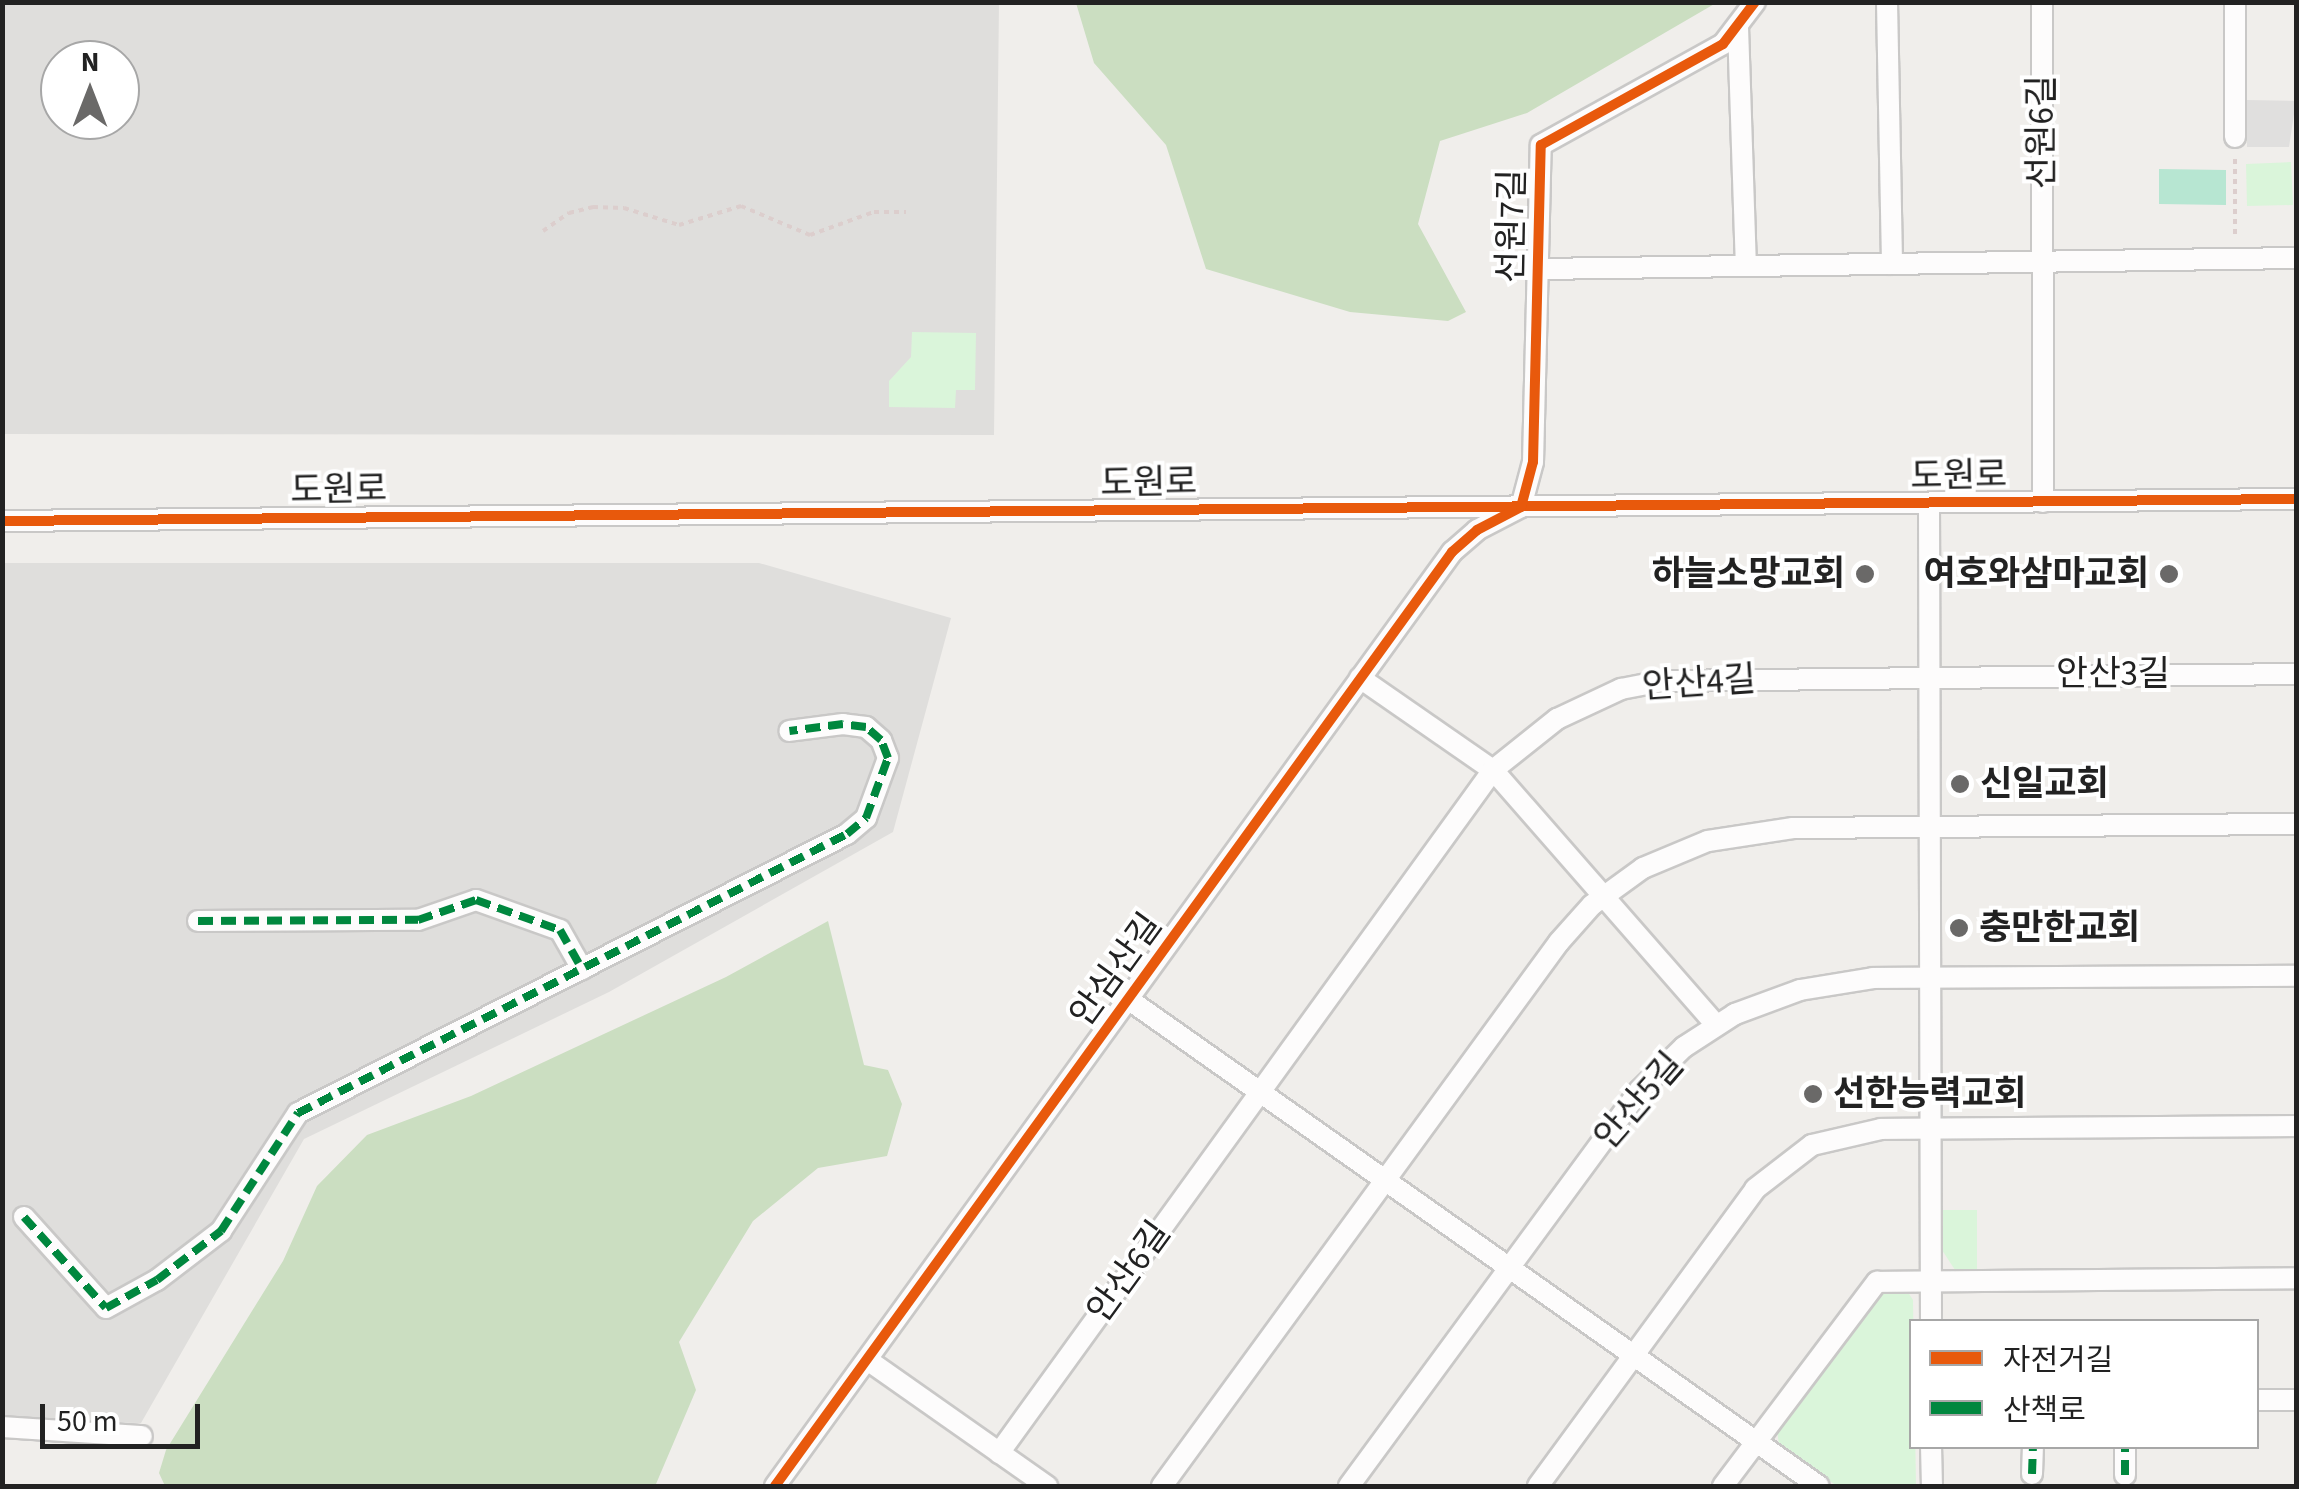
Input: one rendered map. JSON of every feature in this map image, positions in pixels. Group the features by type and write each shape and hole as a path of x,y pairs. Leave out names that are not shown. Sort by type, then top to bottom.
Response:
{"street":[{"name":"선원7길","path":"1521,507 1533,462 1541,146 1723,44 1755,2"},
{"path":"1888,2 1892,264"},
{"name":"선원6길","path":"2042,2 2043,502"},
{"path":"2235,2 2235,137"},
{"path":"1738,27 1746,266"},
{"path":"2042,262 2296,258"},
{"name":"선원7길","path":"1539,269 2042,262"},
{"name":"도원로","path":"2,521 2296,499"},
{"path":"1929,504 1931,1319"},
{"name":"안심산길","path":"775,1486 1459,545 1521,507"},
{"name":"안산3길","path":"1930,675 2296,674"},
{"name":"안산4길","path":"1494,770 1557,719 1634,685 1930,675"},
{"path":"1360,678 1494,770 1716,1026"},
{"path":"24,1216 106,1308 221,1232 298,1114 846,834 866,818 888,758 881,740 866,727 843,724 788,731"},
{"path":"1260,1092 1494,770"},
{"path":"1162,1486 1559,942 1603,895 1668,855 1727,836 1793,828 2296,824"},
{"path":"198,920 418,920 476,900 560,930 582,969"},
{"path":"1930,978 2296,976"},
{"name":"안산5길","path":"1509,1268 1640,1091 1716,1026 1800,990 1930,978"},
{"path":"1128,999 1819,1486"},
{"name":"안산6길","path":"999,1453 1260,1092"},
{"path":"1538,1486 1778,1165 1851,1132 2296,1126"},
{"path":"1348,1486 1509,1268"},
{"path":"1723,1486 1869,1288 1885,1279 2296,1278"},
{"path":"869,1361 1047,1486"},
{"path":"2259,1400 2296,1400"},
{"path":"2,1427 142,1436"},
{"path":"1932,1449 1932,1486"},
{"path":"2032,1449 2032,1474"},
{"path":"2125,1449 2125,1475"}],"path":[{"path":"2235,168 2235,234"},
{"path":"543,231 569,213 593,208 624,208 680,225 741,206 810,235 874,212 906,212"}],"shaded area":[{"path":"3,3 999,3 994,435 3,434"},
{"path":"2247,100 2296,101 2289,147 2247,147"},
{"path":"3,563 759,563 951,618 893,832 609,992 304,1139 141,1423 3,1421"}],"green space":[{"path":"1076,2 1716,3 1527,113 1440,141 1418,224 1466,312 1448,321 1350,312 1206,269 1166,145 1094,63"},
{"path":"2291,162 2293,205 2247,206 2246,164"},
{"path":"2159,169 2226,170 2226,205 2159,204"},
{"path":"912,332 976,333 975,390 956,390 955,408 889,407 889,381 911,357"},
{"path":"828,921 864,1065 888,1070 902,1104 887,1156 818,1168 753,1221 679,1342 696,1390 656,1484 165,1486 159,1473 166,1450 283,1261 317,1186 367,1135 471,1096 726,977"},
{"path":"1942,1210 1977,1210 1977,1270 1955,1270 1942,1250"},
{"path":"1906,1289 1913,1300 1913,1319 1909,1319 1909,1449 1915,1449 1916,1486 1837,1486 1779,1446 1777,1429 1878,1291"}],"marked path":[{"path":"24,1217 106,1308 157,1280 221,1231 298,1113 847,834 866,818 888,758 881,740 866,727 843,724 789,731"},
{"path":"198,921 418,920 476,900 560,930 582,969"},
{"path":"2032,1474 2033,1449"},
{"path":"2125,1449 2125,1475"}],"cycle path":[{"path":"775,1486 1452,552 1477,530 1521,507 1533,462 1541,145 1723,44 1755,2"},
{"path":"2,521 2296,499"}],"place":[{"name":"하늘소망교회","path":"1865,574"},
{"name":"여호와삼마교회","path":"2169,574"},
{"name":"신일교회","path":"1960,784"},
{"name":"충만한교회","path":"1959,928"},
{"name":"선한능력교회","path":"1813,1094"}]}
